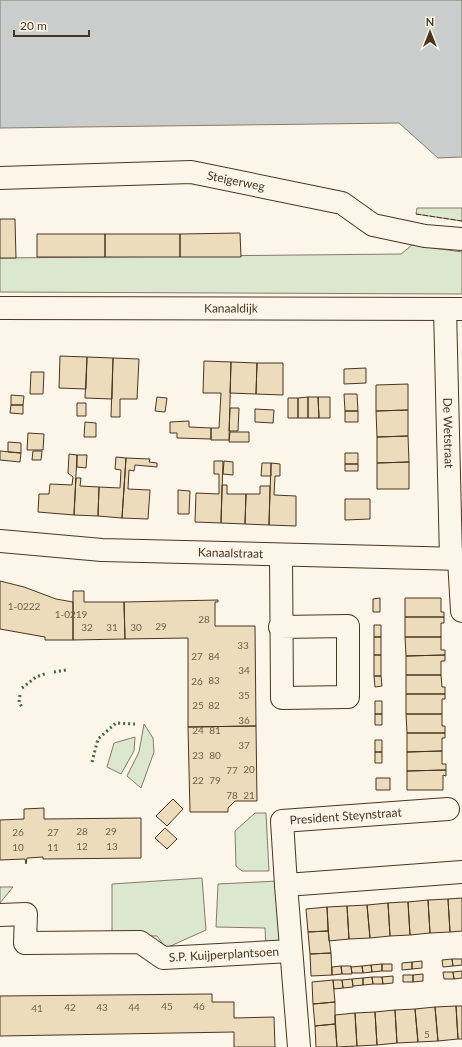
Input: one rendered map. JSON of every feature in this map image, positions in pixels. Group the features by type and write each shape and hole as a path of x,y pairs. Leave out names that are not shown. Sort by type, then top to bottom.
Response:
{"street":[{"name":"Steigerweg","path":"0,178 191,172 342,203 373,225 425,236 462,239"},
{"name":"Kanaaldijk","path":"0,308 454,309"},
{"name":"De Wetstraat","path":"454,309 457,558 462,611"},
{"name":"Kanaalstraat","path":"0,541 102,550 457,558"},
{"path":"280,627 281,555"},
{"name":"President Steynstraat","path":"291,952 282,821 448,809"},
{"path":"286,885 462,872"},
{"name":"S.P. Kuijperplantsoen","path":"0,915 26,914 25,943 140,942 163,958 291,952 299,1047"}],"green space":[{"path":"417,208 462,208 462,221 416,214"},
{"path":"412,245 462,252 462,294 0,292 0,258 401,254"},
{"path":"144,724 153,738 154,752 141,788 127,776 139,752"},
{"path":"135,737 134,751 121,774 107,767 114,743"},
{"path":"255,813 266,813 269,871 242,871 236,866 235,831"},
{"path":"202,878 206,930 166,948 157,936 112,935 112,884"},
{"path":"278,881 281,941 266,948 265,928 216,927 218,884"},
{"path":"0,887 13,887 0,903"}],"shaded area":[{"path":"0,0 462,0 462,157 438,158 399,123 0,128"}],"building":[{"path":"0,219 15,219 16,258 0,258"},
{"path":"240,233 241,257 180,257 180,234"},
{"path":"37,234 105,234 105,257 37,257"},
{"path":"105,234 180,234 180,257 105,257"},
{"path":"60,356 87,357 86,389 59,388"},
{"path":"87,357 113,358 112,399 85,398"},
{"path":"113,358 139,359 137,399 120,399 120,417 111,417"},
{"path":"204,361 231,362 229,440 211,440 211,428 219,428 221,393 203,393"},
{"path":"231,362 257,363 256,394 230,393"},
{"path":"257,363 283,363 283,395 256,394"},
{"path":"366,368 366,383 344,384 344,369"},
{"path":"31,372 44,372 43,394 30,394"},
{"path":"408,384 408,410 376,411 376,385"},
{"path":"344,394 357,394 358,411 345,411"},
{"path":"11,395 24,396 23,405 11,405"},
{"path":"157,397 167,398 165,412 155,411"},
{"path":"308,397 308,418 298,418 298,398"},
{"path":"308,397 318,397 319,418 308,418"},
{"path":"318,397 330,397 330,418 319,418"},
{"path":"288,398 298,398 298,418 288,418"},
{"path":"77,403 86,403 86,416 77,416"},
{"path":"11,405 23,405 23,414 10,413"},
{"path":"230,408 239,408 238,431 229,431"},
{"path":"255,409 274,410 273,423 255,422"},
{"path":"408,410 408,436 377,437 376,411"},
{"path":"345,411 358,411 358,422 345,422"},
{"path":"189,421 189,427 211,428 211,439 177,438 177,433 170,433 170,422"},
{"path":"85,422 96,423 96,437 84,437"},
{"path":"230,432 249,432 249,442 229,442"},
{"path":"28,433 44,434 43,450 27,450"},
{"path":"408,436 409,462 377,463 377,437"},
{"path":"8,442 21,443 21,453 8,452"},
{"path":"0,451 21,453 20,462 0,460"},
{"path":"33,451 42,451 41,460 32,460"},
{"path":"345,453 358,453 358,464 345,464"},
{"path":"69,454 77,455 74,515 38,512 39,494 49,494 50,484 72,485 73,477 68,473"},
{"path":"77,455 87,455 86,468 77,467"},
{"path":"116,457 126,458 122,518 98,516 99,487 120,488 121,470 115,469"},
{"path":"126,458 150,459 149,462 157,463 157,467 135,465 134,471 129,470 128,489 150,490 148,519 122,518"},
{"path":"214,461 223,461 221,523 195,522 196,493 219,494 219,474 214,474"},
{"path":"224,461 233,462 233,475 223,474"},
{"path":"409,462 409,489 377,489 377,463"},
{"path":"262,463 271,463 271,476 261,476"},
{"path":"271,463 280,464 280,476 275,476 274,495 296,496 296,526 269,525"},
{"path":"345,464 358,464 358,471 345,471"},
{"path":"76,478 81,478 80,486 99,487 98,516 74,515"},
{"path":"222,485 227,485 227,494 246,494 245,524 221,523"},
{"path":"260,486 270,486 269,525 245,524 246,494 260,494"},
{"path":"178,490 190,491 189,514 178,514"},
{"path":"345,499 370,499 370,519 345,520"},
{"path":"0,581 24,587 56,599 73,602 73,640 45,640 45,637 0,629"},
{"path":"73,591 84,591 84,602 124,602 125,639 73,640"},
{"path":"380,598 380,612 373,612 373,599"},
{"path":"405,598 441,598 441,612 444,612 444,617 405,617"},
{"path":"218,600 218,602 215,602 215,626 255,626 256,726 188,727 188,638 125,639 124,602"},
{"path":"405,617 444,617 444,623 441,623 441,637 405,637"},
{"path":"374,625 381,625 381,637 374,637"},
{"path":"374,637 381,637 381,655 374,655"},
{"path":"405,637 441,637 441,650 445,650 445,655 406,656"},
{"path":"374,655 381,655 381,676 374,676"},
{"path":"445,655 445,661 441,661 441,675 406,675 406,656"},
{"path":"406,675 441,675 442,687 445,687 445,694 406,694"},
{"path":"374,676 381,676 382,686 375,687"},
{"path":"406,694 445,694 445,699 442,699 442,714 406,714"},
{"path":"375,701 382,701 382,714 375,714"},
{"path":"375,714 382,714 382,725 375,725"},
{"path":"406,714 442,714 442,726 445,726 445,733 407,733"},
{"path":"256,726 257,801 235,801 228,808 228,812 190,812 188,727"},
{"path":"407,733 445,733 445,738 442,738 442,751 407,752"},
{"path":"375,740 382,740 382,752 375,752"},
{"path":"442,751 442,764 446,764 446,770 407,771 407,752"},
{"path":"375,752 382,752 382,763 375,763"},
{"path":"446,770 446,776 443,775 443,790 407,790 407,771"},
{"path":"376,778 390,778 390,790 376,790"},
{"path":"173,799 183,809 167,826 156,816"},
{"path":"44,808 44,819 141,818 141,858 43,859 43,857 27,858 26,864 25,859 0,860 0,820 24,819 24,809"},
{"path":"165,828 177,839 167,849 155,838"},
{"path":"462,898 462,931 450,932 448,899"},
{"path":"448,899 450,932 430,933 428,900"},
{"path":"428,900 430,933 410,935 408,902"},
{"path":"408,902 410,935 390,936 388,903"},
{"path":"388,903 390,936 370,938 367,905"},
{"path":"367,905 370,938 349,939 347,906"},
{"path":"347,906 349,939 329,941 327,907"},
{"path":"327,907 328,931 308,932 306,909"},
{"path":"328,931 331,953 310,954 308,932"},
{"path":"331,953 332,975 311,976 310,954"},
{"path":"452,959 462,959 462,965 453,966"},
{"path":"452,959 453,966 443,967 442,960"},
{"path":"422,961 422,968 412,969 412,962"},
{"path":"412,962 412,969 402,970 402,963"},
{"path":"382,964 382,971 372,972 371,965"},
{"path":"382,964 392,964 392,971 382,971"},
{"path":"371,965 372,972 363,973 362,966"},
{"path":"341,966 351,966 352,974 342,974"},
{"path":"341,966 342,974 332,975 332,967"},
{"path":"362,966 363,973 352,973 351,967"},
{"path":"462,971 462,978 454,979 453,972"},
{"path":"443,972 453,972 454,979 444,979"},
{"path":"423,974 423,981 413,982 413,975"},
{"path":"403,975 413,975 413,982 403,982"},
{"path":"393,976 393,983 383,984 382,977"},
{"path":"372,977 373,984 363,985 363,978"},
{"path":"372,977 382,977 383,984 373,984"},
{"path":"363,978 363,985 353,986 352,979"},
{"path":"352,979 353,987 343,988 342,980"},
{"path":"333,980 335,1002 313,1004 312,982"},
{"path":"333,980 342,980 343,988 334,989"},
{"path":"212,994 212,1002 234,1002 234,1018 274,1017 275,1047 234,1047 234,1032 0,1036 0,996"},
{"path":"335,1002 335,1024 315,1026 313,1004"},
{"path":"456,1006 458,1039 438,1041 435,1007"},
{"path":"456,1006 462,1006 462,1039 458,1039"},
{"path":"435,1007 438,1041 418,1042 415,1009"},
{"path":"415,1009 418,1042 397,1043 395,1010"},
{"path":"395,1010 397,1043 377,1045 375,1012"},
{"path":"375,1012 377,1045 357,1046 355,1013"},
{"path":"355,1013 357,1046 337,1047 335,1015"},
{"path":"335,1024 337,1047 316,1047 315,1026"}],"hedge":[{"path":"54,672 66,670"},
{"path":"22,688 36,677 47,673"},
{"path":"20,695 19,702 23,709"},
{"path":"92,762 98,739 116,723 135,724"}],"fence":[{"path":"416,214 462,221"}]}
